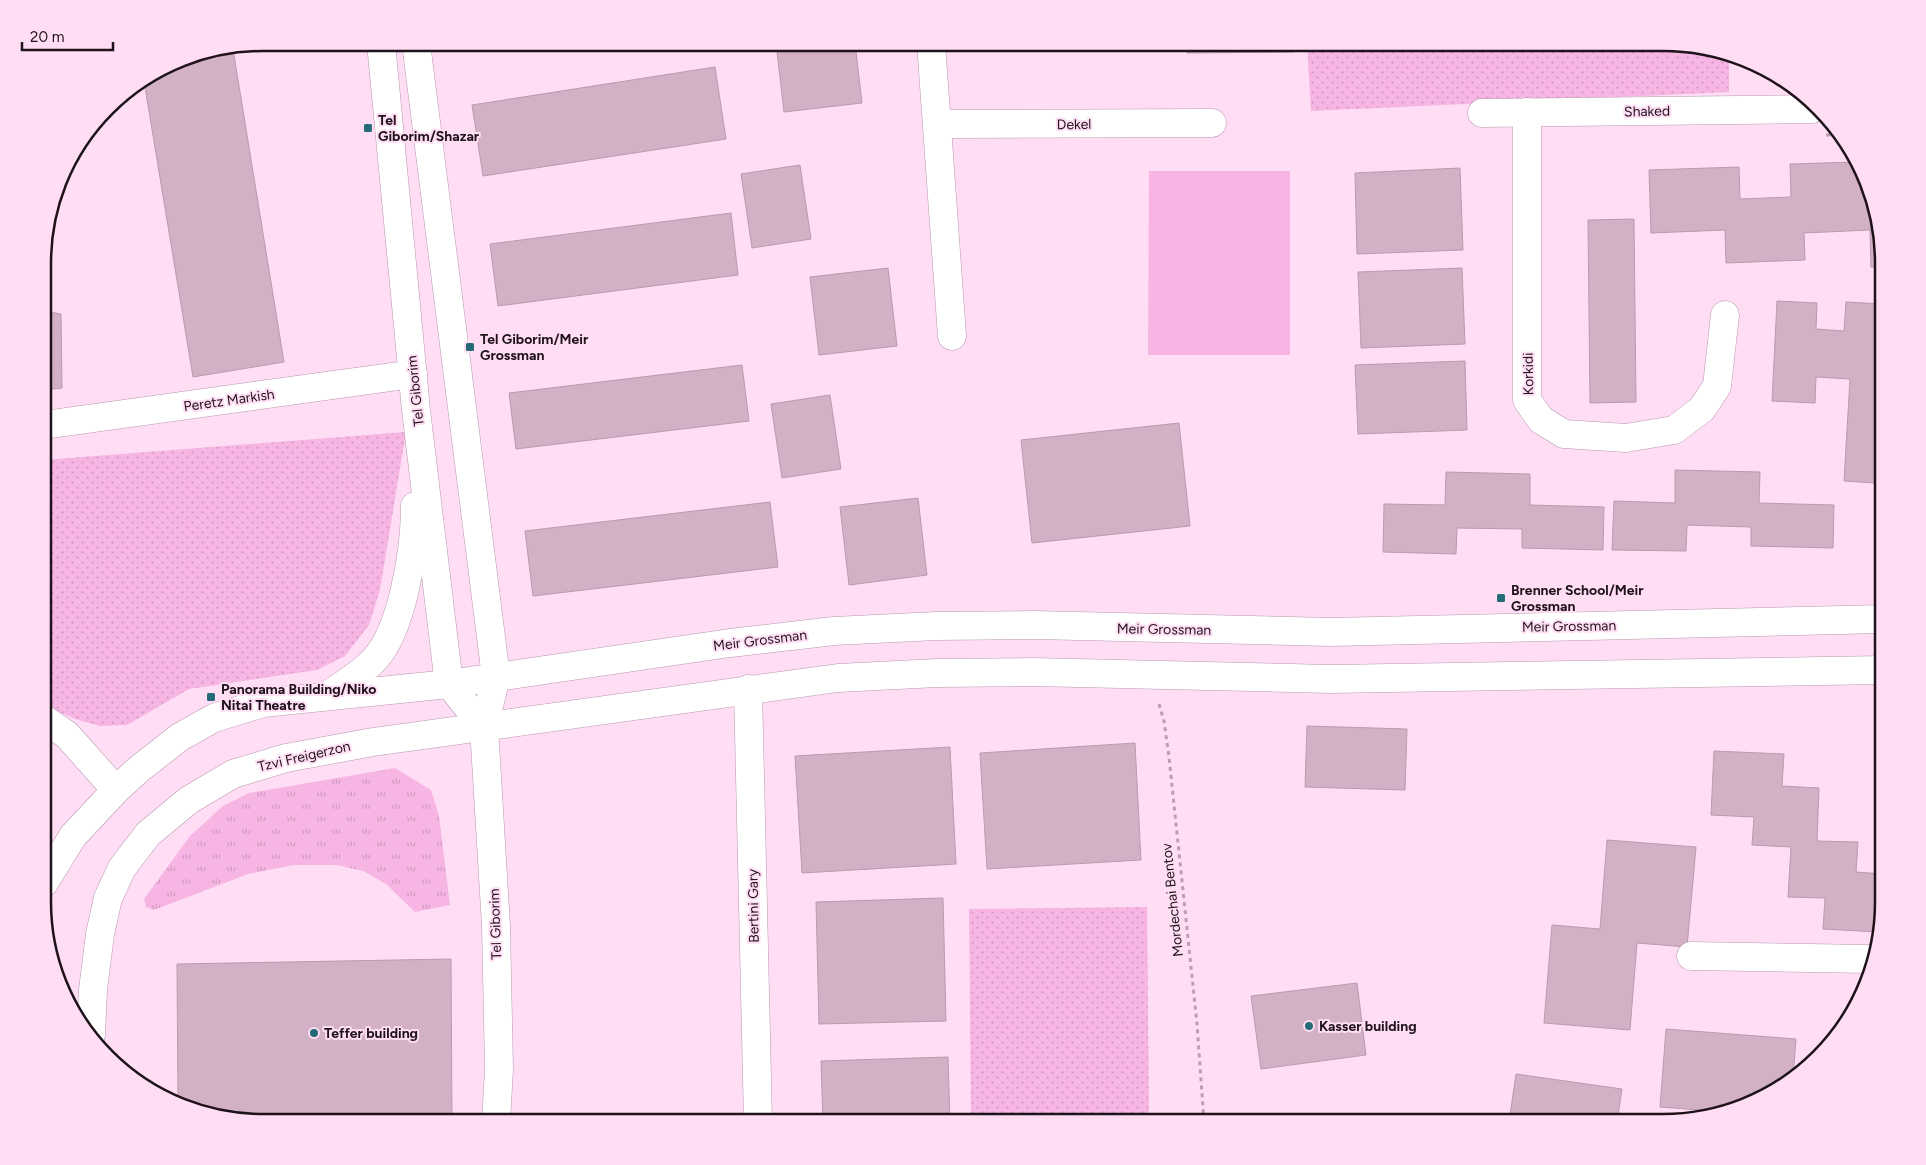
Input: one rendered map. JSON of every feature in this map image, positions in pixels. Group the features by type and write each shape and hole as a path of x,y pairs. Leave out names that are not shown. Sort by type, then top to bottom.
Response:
{"street":[{"name":"Tel Giborim","path":"382,51 416,410 449,684"},
{"name":"Tel Giborim","path":"417,51 496,676 484,727 496,926 499,1069 496,1114"},
{"path":"932,51 952,336"},
{"name":"Shaked","path":"1482,113 1808,109"},
{"name":"Korkidi","path":"1527,112 1527,400 1541,420 1564,434 1626,438 1674,430 1702,409 1717,386 1725,315"},
{"name":"Dekel","path":"937,124 1212,123"},
{"name":"Peretz Markish","path":"51,424 413,374"},
{"path":"325,697 362,672 376,658 390,635 401,602 415,534 416,410"},
{"name":"Meir Grossman","path":"449,684 730,643 834,630 927,626 1034,625 1331,632 1875,619"},
{"path":"51,872 73,836 116,790 139,769 180,737 214,718 264,704 325,697 449,684 484,727 838,678 937,673 1033,672 1331,679 1875,670"},
{"name":"Bertini Gary","path":"748,689 758,1114"},
{"path":"51,724 67,735 116,790"},
{"name":"Tzvi Freigerzon","path":"92,1027 93,990 100,934 108,898 122,868 148,834 189,800 233,774 286,758 373,742 484,727"},
{"path":"1691,956 1867,959"}],"path":[{"name":"Mordechai Bentov","path":"1158,676 1156,695 1164,721 1169,757 1197,1024 1203,1114"}],"green space":[{"path":"1307,51 1662,51 1704,55 1729,62 1729,92 1311,111"},
{"path":"1149,171 1290,171 1290,355 1148,355"},
{"path":"406,432 380,590 369,625 345,656 317,670 189,689 127,725 100,726 75,719 51,708 51,459"},
{"path":"395,768 431,790 439,816 450,905 415,912 386,884 363,871 337,865 294,865 248,874 154,910 146,907 144,899 190,836 223,806 249,793"},
{"path":"1147,907 1149,1114 971,1114 969,909"}],"building":[{"path":"777,51 856,51 862,103 784,112"},
{"path":"1187,51 1294,51 1294,52 1187,53"},
{"path":"234,53 284,362 193,377 145,88 182,67 209,58"},
{"path":"715,67 726,139 483,176 472,105"},
{"path":"1848,162 1859,182 1868,209 1873,236 1875,267 1871,267 1870,230 1804,233 1805,260 1726,263 1725,230 1651,233 1649,170 1739,167 1740,199 1791,197 1790,164"},
{"path":"800,165 811,239 752,248 741,174"},
{"path":"1460,168 1463,250 1357,254 1355,173"},
{"path":"731,213 738,275 498,306 490,244"},
{"path":"1634,219 1636,402 1590,403 1588,220"},
{"path":"888,268 897,346 819,355 810,277"},
{"path":"1462,268 1465,344 1361,348 1358,272"},
{"path":"1777,301 1817,303 1816,329 1844,331 1846,302 1875,304 1875,483 1844,481 1850,379 1816,377 1815,403 1772,401"},
{"path":"51,312 61,314 62,388 51,389"},
{"path":"1465,361 1467,430 1358,434 1355,365"},
{"path":"742,365 749,421 516,449 509,393"},
{"path":"830,395 841,469 782,478 771,404"},
{"path":"1179,423 1190,526 1032,543 1021,440"},
{"path":"1675,470 1760,472 1759,503 1834,505 1833,548 1751,546 1751,527 1687,525 1686,551 1612,550 1614,501 1675,503"},
{"path":"1446,472 1530,474 1530,505 1604,507 1603,550 1522,548 1522,529 1457,528 1456,554 1383,552 1384,504 1445,505"},
{"path":"918,498 927,575 849,585 840,507"},
{"path":"770,502 778,567 533,596 525,531"},
{"path":"1307,726 1407,729 1405,790 1305,787"},
{"path":"1135,743 1141,860 987,869 980,753"},
{"path":"950,747 956,864 802,873 795,756"},
{"path":"1714,751 1784,754 1782,786 1819,788 1817,841 1858,842 1856,872 1875,873 1873,932 1823,929 1825,898 1788,897 1791,847 1752,845 1754,817 1711,815"},
{"path":"1607,840 1696,847 1687,947 1637,943 1630,1030 1544,1023 1552,925 1600,929"},
{"path":"943,898 946,1021 819,1024 816,902"},
{"name":"Teffer building","path":"451,959 452,1114 264,1114 222,1110 178,1096 177,964"},
{"name":"Kasser building","path":"1357,983 1366,1055 1261,1069 1251,996"},
{"path":"1666,1029 1796,1039 1794,1068 1744,1098 1702,1110 1660,1107"},
{"path":"948,1057 950,1114 823,1114 821,1061"},
{"path":"1516,1074 1622,1089 1618,1114 1510,1114"}],"place":[{"name":"Tel Giborim/Shazar","path":"368,128"},
{"name":"Tel Giborim/Meir Grossman","path":"470,347"},
{"name":"Brenner School/Meir Grossman","path":"1501,598"},
{"name":"Panorama Building/Niko Nitai Theatre","path":"211,697"},
{"name":"Kasser building","path":"1309,1026"},
{"name":"Teffer building","path":"314,1033"}]}
